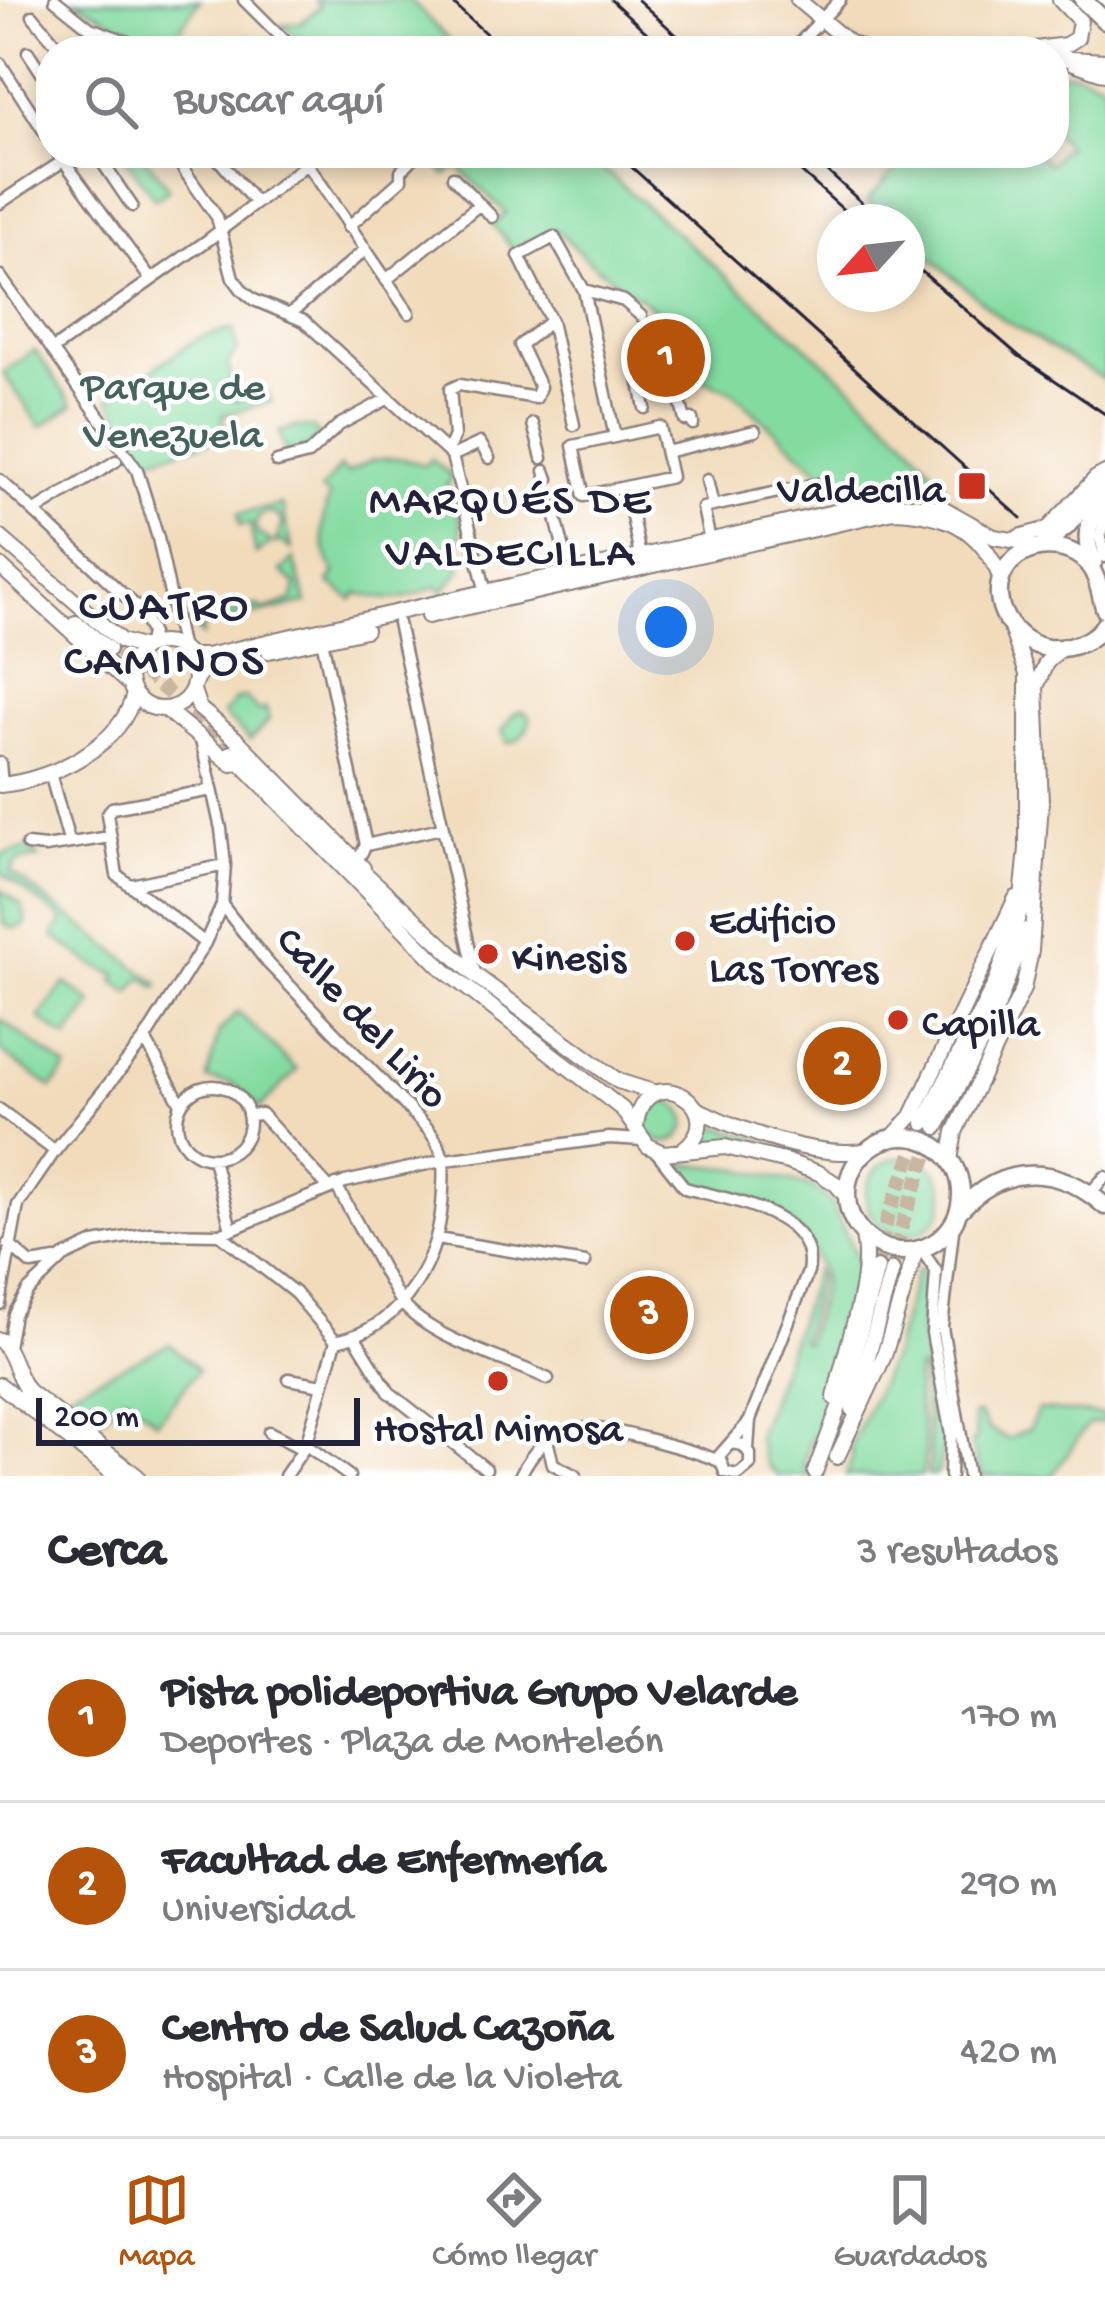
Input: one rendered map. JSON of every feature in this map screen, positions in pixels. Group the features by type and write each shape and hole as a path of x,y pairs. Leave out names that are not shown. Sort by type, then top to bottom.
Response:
{"highway":[{"path":"1083,0 1105,19"},
{"path":"1105,476 1055,530 1014,560 998,581 1008,629 1032,644 1084,643 1105,624"},
{"path":"1105,500 1091,518 1088,532 1088,549 1101,563 1105,587"},
{"path":"1037,542 1071,543 1101,563"},
{"path":"1037,542 1080,556 1094,571 1105,606 1084,643"},
{"path":"998,581 1012,616 1028,634 1084,643"},
{"path":"1000,1183 976,1182 921,1140 890,1140 868,1150 854,1168 848,1197 862,1232 886,1248 916,1254 938,1240 982,1190 1025,1175 1054,1175 1090,1192 1105,1206"},
{"path":"953,1166 956,1216"}],"main road":[{"path":"798,0 844,36"},
{"path":"1060,0 1081,21 1077,38 1069,43"},
{"path":"1069,59 1105,61"},
{"path":"1069,62 1105,74"},
{"path":"1,785 79,760 128,713 180,706 203,668 212,664 487,598 566,562 640,556 891,502 925,504 994,538 1037,542"},
{"path":"128,713 130,665 147,647 162,642 206,656 880,513 917,512 962,523 982,542 998,581"},
{"path":"0,541 121,640 147,647"},
{"path":"0,541 109,647 0,556"},
{"path":"0,566 148,707"},
{"path":"1008,629 1027,668 1028,849 1022,889 1016,925 996,982 931,1125 1000,1003 1031,913"},
{"path":"953,1166 955,1132 1023,989 1031,951 1031,913 1040,858 1036,683 1046,663 1084,643"},
{"path":"185,653 199,708 362,852 368,878"},
{"path":"166,710 200,736 454,979 591,1083 655,1150 725,1147 788,1162 819,1173 848,1197"},
{"path":"391,917 234,751 476,976 618,1081 656,1093 674,1091 685,1095 697,1109 734,1126 826,1152 868,1150"},
{"path":"890,1140 912,1115 1022,889"},
{"path":"639,1132 640,1108 656,1093"},
{"path":"679,1151 697,1134 697,1109"},
{"path":"822,1474 840,1369 863,1277 862,1232"},
{"path":"822,1474 836,1457 884,1356 916,1254"},
{"path":"830,1433 884,1269 856,1402 836,1457"},
{"path":"6,1350 0,1382 116,1476"},
{"path":"6,1350 28,1391 137,1476"}],"street":[{"path":"56,0 90,28 112,36"},
{"path":"244,0 280,36"},
{"path":"806,36 840,0"},
{"path":"33,16 50,36"},
{"path":"90,28 93,36"},
{"path":"28,52 36,64"},
{"path":"0,63 36,119"},
{"path":"0,203 49,168"},
{"path":"74,168 151,280"},
{"path":"106,168 132,206"},
{"path":"182,168 223,229 224,248 237,285 254,301 304,321 450,454"},
{"path":"226,168 255,202"},
{"path":"52,350 223,229 293,168"},
{"path":"311,168 409,313"},
{"path":"349,227 401,180 404,168"},
{"path":"453,177 492,217"},
{"path":"386,280 480,204"},
{"path":"576,436 614,437 650,425 660,427 671,477 584,496 551,322 519,256 554,237 584,290 614,437"},
{"path":"290,314 365,250"},
{"path":"0,276 133,460 145,490 185,653"},
{"path":"584,290 624,301 641,316"},
{"path":"487,598 450,454 454,436 448,394 453,386 528,399 539,395 520,345 551,322"},
{"path":"636,363 646,408"},
{"path":"537,380 561,367"},
{"path":"679,397 695,435"},
{"path":"277,462 308,454 340,425 389,398"},
{"path":"533,424 545,469"},
{"path":"666,452 695,435 755,431"},
{"path":"37,510 116,461 119,449 114,435"},
{"path":"450,454 480,443 489,458"},
{"path":"116,461 133,469 145,490"},
{"path":"0,480 140,610 151,632 147,647"},
{"path":"707,480 713,506"},
{"path":"710,541 703,508 816,484"},
{"path":"626,487 640,556"},
{"path":"553,506 566,562"},
{"path":"1101,563 1105,514"},
{"path":"398,623 476,976"},
{"path":"178,634 191,650 206,656"},
{"path":"322,640 362,852 441,828"},
{"path":"0,1304 18,1205 145,1039 205,943 222,905 225,865 200,736"},
{"path":"0,763 1,785"},
{"path":"50,773 68,836"},
{"path":"205,943 117,875 107,814 112,808 212,790"},
{"path":"27,845 45,847 68,836 110,837"},
{"path":"130,885 225,865"},
{"name":"Calle del Lirio","path":"222,905 266,962 428,1129 446,1160 437,1239 418,1282 401,1304 355,1337 336,1341"},
{"path":"145,1039 182,1104"},
{"path":"218,1087 241,1100 248,1115 241,1145 213,1159 197,1155 181,1139 177,1124 182,1104 201,1088 218,1087"},
{"path":"0,1110 55,1151"},
{"path":"248,1115 260,1114 333,1186 401,1304 448,1335 548,1379"},
{"path":"8,1244 31,1264 136,1235 226,1232 333,1186 446,1160 639,1132"},
{"path":"655,1150 685,1188 738,1200 782,1221 806,1251 808,1272 750,1420 724,1451 725,1472 740,1475 749,1454 750,1420"},
{"path":"673,1174 679,1151"},
{"path":"213,1159 226,1232 295,1293 336,1341 305,1447 285,1476"},
{"path":"1090,1192 1105,1177"},
{"path":"956,1216 942,1328 968,1476"},
{"path":"437,1239 585,1263"},
{"path":"916,1254 936,1271 932,1334 951,1435 950,1476"},
{"path":"6,1350 23,1298 64,1257"},
{"path":"355,1337 389,1392 486,1469"},
{"path":"289,1379 323,1385"},
{"path":"520,1476 547,1440 563,1430 586,1426 687,1448 749,1454"},
{"path":"269,1432 305,1447 349,1476"},
{"path":"547,1440 553,1464"},
{"path":"534,1454 576,1476"},
{"path":"749,1454 763,1476"}],"green space":[{"path":"75,0 200,0 175,36 132,32"},
{"path":"315,0 410,0 445,36 297,36 281,25 302,22 320,7"},
{"path":"1069,72 1075,72 1105,83 1105,380 1001,318 925,253 925,204 867,201 897,168 1069,168"},
{"path":"133,168 153,168 169,189 155,199"},
{"path":"459,168 602,168 845,380 908,440 945,485 845,493 731,391 690,374 674,351 681,368 666,375 650,350 665,339 656,326 658,311 594,265 556,230 514,250 493,225 506,213"},
{"name":"Parque de Venezuela","path":"233,329 237,349 228,364 236,401 269,394 271,402 222,415 227,437 147,459 110,399 198,338"},
{"path":"35,350 73,405 41,427 3,373"},
{"path":"313,428 319,435 308,448 286,454 279,432"},
{"path":"399,458 425,465 431,459 453,477 447,484 459,514 455,563 462,569 443,591 436,586 398,599 358,593 352,600 329,582 335,574 326,554 323,527 329,496 321,490 340,467 347,473 372,460"},
{"path":"282,505 292,549 275,543 283,523 268,512 255,524 257,533 270,544 256,554 250,524 240,525 238,514"},
{"path":"294,559 307,603 201,627 203,637 191,622 258,606 265,610 293,600 296,584 281,572"},
{"path":"245,698 259,711 266,708 269,720 250,740 223,714 237,699"},
{"path":"522,711 530,717 528,726 508,743 502,731"},
{"path":"29,848 39,858 17,861 10,872 159,984 157,988 142,977 130,993 114,981 117,975 93,965 53,936 64,920 0,872 0,855"},
{"path":"0,889 22,906 24,926 11,928 3,923"},
{"path":"65,983 93,1003 67,1039 39,1018"},
{"path":"238,1012 297,1070 260,1108 234,1084 207,1079 219,1032"},
{"path":"0,1019 67,1068 52,1088 0,1051"},
{"path":"666,1102 680,1108 686,1122 680,1136 666,1142 652,1136 646,1122 652,1108"},
{"path":"706,1123 768,1142 766,1150 703,1140"},
{"path":"905,1157 933,1168 944,1196 933,1224 905,1235 877,1224 866,1196 877,1168"},
{"path":"685,1164 739,1169 816,1189 831,1203 859,1262 823,1420 811,1437 803,1466 826,1476 777,1476 765,1462 757,1437 816,1270 819,1277 801,1341 806,1343 822,1287 821,1269 803,1237 777,1212 725,1191 688,1184 682,1176"},
{"path":"917,1269 925,1273 921,1334 928,1375 918,1368 925,1449 922,1476 846,1476 853,1455 850,1448 892,1356"},
{"path":"170,1344 198,1370 157,1422 126,1395 92,1427 55,1398"},
{"path":"922,1374 930,1381 941,1430 942,1455 935,1476 928,1476 931,1460"},
{"path":"1038,1410 1105,1415 1105,1422 1088,1424 1052,1476 982,1476 971,1443 976,1438 973,1415 979,1414 989,1429 1008,1439 1029,1429"}],"tunnel":[{"path":"111,645 237,750"},
{"path":"877,1268 887,1219 924,1123"},
{"path":"892,1270 903,1222 937,1127"}],"railway":[{"path":"449,0 489,36"},
{"path":"611,0 651,36"},
{"path":"638,0 678,36"},
{"path":"633,168 1021,518"},
{"path":"797,168 837,204"},
{"path":"824,168 863,204"},
{"path":"925,275 1019,356 1105,414"}],"place":[{"name":"Pista polideportiva Grupo Velarde","path":"666,358"},
{"name":"Valdecilla","path":"972,486"},
{"name":"Edificio Las Torres","path":"685,941"},
{"name":"Kinesis","path":"488,954"},
{"name":"Capilla","path":"898,1020"},
{"name":"Facultad de Enfermería","path":"842,1066"},
{"name":"Centro de Salud Cazoña","path":"649,1315"},
{"name":"Hostal Mimosa","path":"498,1381"}],"district":[{"name":"MARQUÉS DE VALDECILLA","path":"511,522"},
{"name":"CUATRO CAMINOS","path":"165,628"}]}
